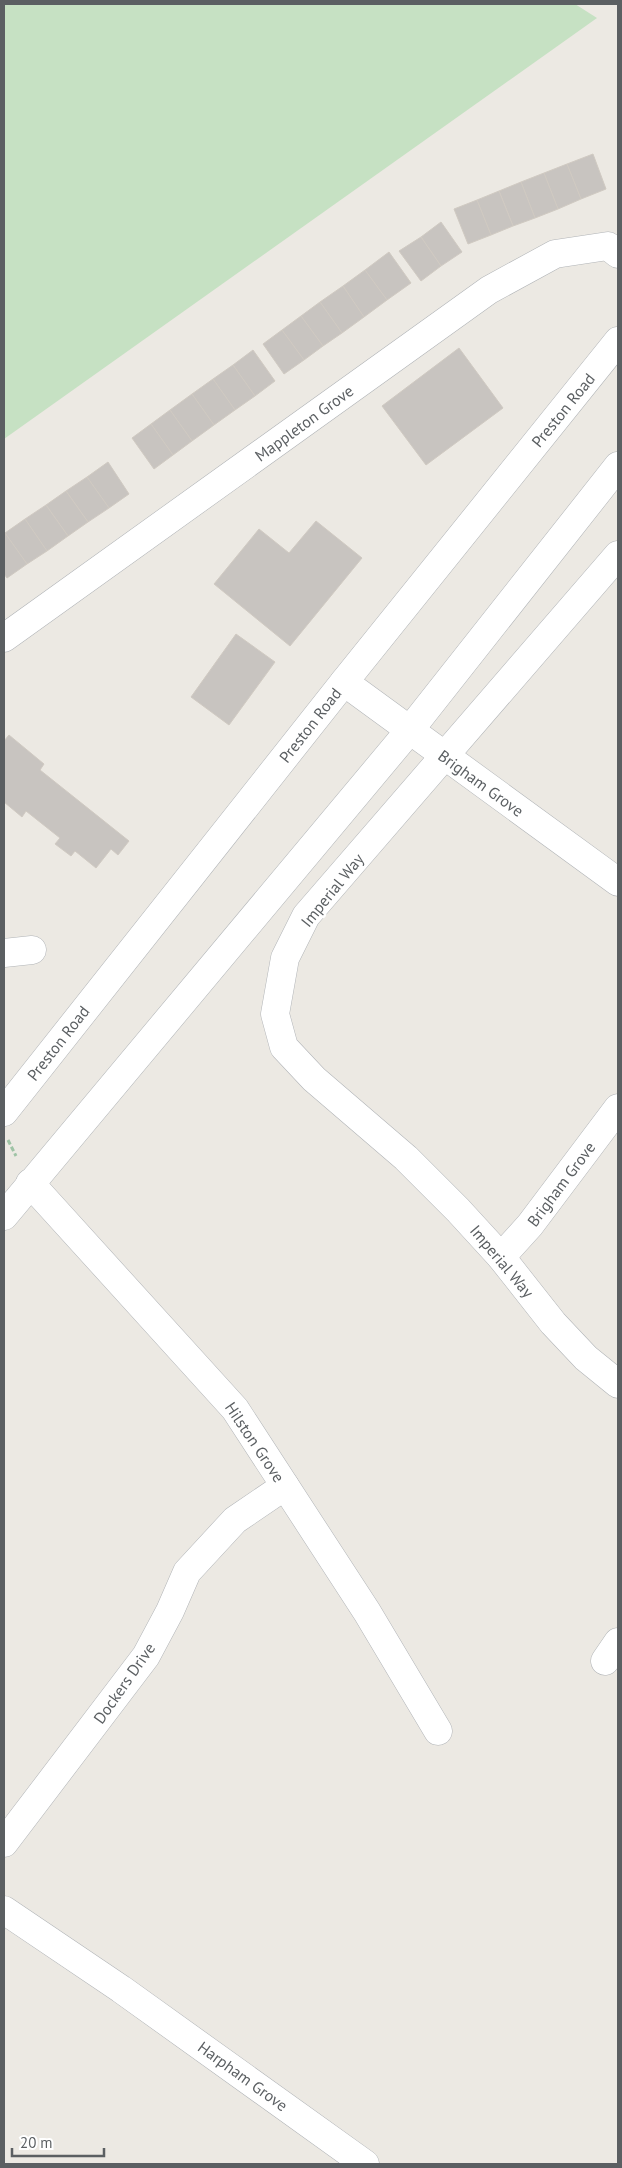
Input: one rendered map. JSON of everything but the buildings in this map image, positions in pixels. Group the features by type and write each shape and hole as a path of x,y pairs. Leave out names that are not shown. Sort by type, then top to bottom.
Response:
{"street":[{"name":"Mappleton Grove","path":"4,638 489,290 555,254 608,246 618,254"},
{"name":"Preston Road","path":"4,1112 344,682 618,342"},
{"path":"4,1216 409,731 618,466"},
{"name":"Imperial Way","path":"618,555 306,916 284,958 275,1014 284,1046 314,1079 406,1158 458,1210 500,1257 553,1323 586,1358 618,1384"},
{"name":"Brigham Grove","path":"344,682 618,882"},
{"path":"4,953 32,950"},
{"name":"Brigham Grove","path":"500,1257 530,1225 618,1108"},
{"name":"Hilston Grove","path":"30,1183 235,1409 367,1612 438,1732"},
{"name":"Dockers Drive","path":"4,1843 146,1656 170,1611 186,1572 236,1520 285,1486"},
{"name":"Harpham Grove","path":"4,1910 121,1989 365,2164"}],"green space":[{"path":"4,4 575,4 597,18 4,439"}]}
